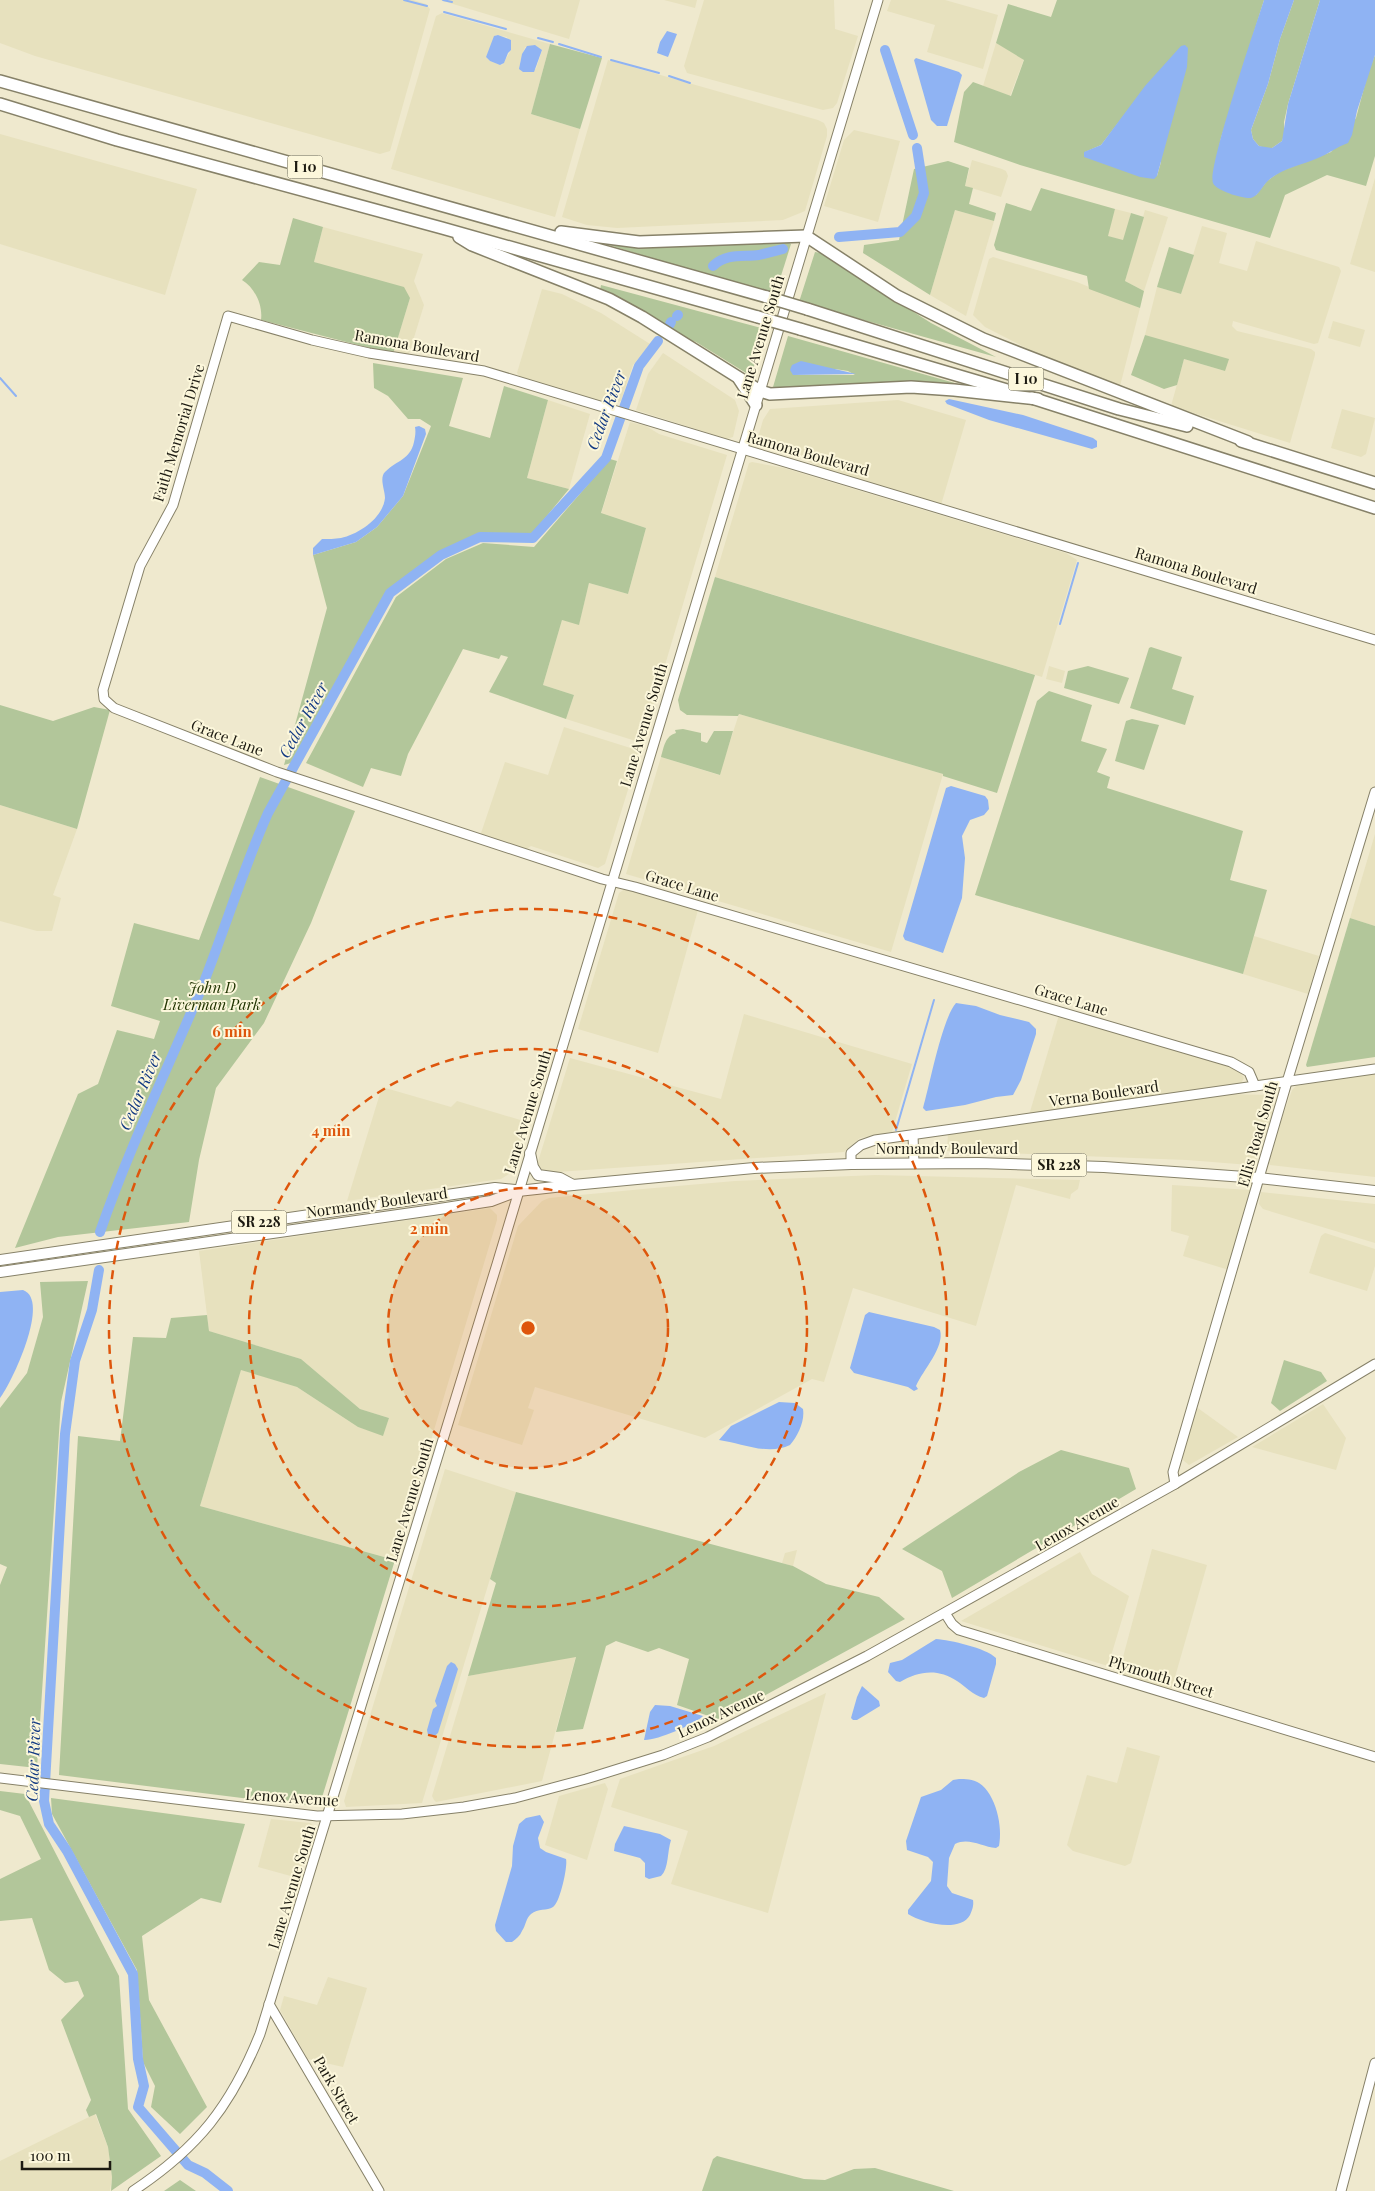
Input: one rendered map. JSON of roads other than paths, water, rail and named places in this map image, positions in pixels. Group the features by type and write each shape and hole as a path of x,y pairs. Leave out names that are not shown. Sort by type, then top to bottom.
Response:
{"highway":[{"path":"0,76 20,86"},
{"name":"I 10","path":"0,81 767,297 1119,408 1248,442 1375,483"},
{"name":"I 10","path":"0,104 116,140 442,228 800,329 1038,400 1375,508"},
{"path":"502,222 609,240 640,242 806,236 897,296 983,339 1248,442"},
{"path":"442,228 472,244 609,299 642,317 760,391 778,395 933,388 1038,400"},
{"path":"736,376 756,405"}],"main road":[{"path":"530,1153 533,1167 538,1175 560,1178 572,1184"},
{"name":"Normandy Boulevard","path":"0,1272 491,1201 518,1191 572,1184 712,1172 851,1164 979,1163 1099,1167 1259,1178 1375,1191"},
{"name":"Normandy Boulevard","path":"0,1260 494,1188 518,1191"},
{"path":"140,1252 148,1244 184,1237 188,1233"}],"street":[{"name":"Lane Avenue South","path":"133,2191 190,2148 221,2109 241,2077 260,2034 530,1153 878,0"},
{"name":"Ramona Boulevard","path":"228,316 331,344 484,371 1375,640"},
{"name":"Faith Memorial Drive","path":"103,696 103,690 140,566 166,522 177,495 228,316"},
{"name":"Grace Lane","path":"103,696 106,702 114,708 315,785 611,882 629,885 1231,1062 1249,1072 1255,1086"},
{"name":"Ellis Road South","path":"1175,1484 1172,1472 1375,792"},
{"name":"Verna Boulevard","path":"851,1164 851,1153 861,1145 875,1140 1375,1069"},
{"path":"914,1135 914,1163"},
{"name":"Lenox Avenue","path":"0,1778 230,1807 328,1816 424,1812 493,1802 578,1781 663,1755 708,1737 760,1712 945,1613 1175,1484 1375,1364"},
{"name":"Plymouth Street","path":"945,1613 952,1624 959,1630 1375,1757"},
{"name":"Park Street","path":"269,2004 379,2191"},
{"path":"1341,2191 1375,2063"}],"water":[{"path":"1264,0 1294,0 1280,39 1268,84 1251,130 1253,139 1259,146 1272,148 1282,141 1288,104 1320,0 1375,0 1375,55 1348,143 1275,175 1254,197 1247,198 1230,194 1215,186 1213,183 1213,172 1224,126"},
{"path":"667,31 677,34 668,57 657,53 660,42"},
{"path":"498,35 511,40 511,50 504,63 500,65 486,57 494,36"},
{"path":"535,45 542,50 534,72 523,72 519,69 522,54 527,46"},
{"path":"1185,45 1188,48 1187,67 1157,176 1154,179 1140,177 1084,157 1084,152 1101,145 1145,86 1181,46"},
{"path":"916,58 959,72 962,75 947,126 937,126 931,120 914,60"},
{"path":"801,361 856,374 793,375 790,370 792,365"},
{"path":"949,399 1023,415 1093,438 1097,441 1097,447 1092,449 989,420 947,404 945,401"},
{"path":"419,426 425,429 426,434 403,496 377,527 356,542 313,555 313,548 322,539 339,538 355,533 369,524 380,512 385,498 382,481 383,475 409,453 414,442 415,427"},
{"path":"951,786 985,796 988,800 989,809 984,815 970,820 962,836 965,858 962,898 943,953 905,940 903,936 946,788"},
{"path":"956,1003 976,1006 1000,1015 1029,1022 1036,1029 1036,1034 1021,1080 1013,1095 926,1111 923,1108 937,1052 946,1023"},
{"path":"23,1290 31,1297 33,1309 31,1324 13,1376 0,1398 0,1292"},
{"path":"869,1312 940,1330 939,1344 916,1386 918,1389 914,1391 908,1387 854,1373 850,1368 865,1315"},
{"path":"779,1402 795,1403 803,1409 800,1428 790,1445 782,1448 764,1449 719,1440 731,1426"},
{"path":"936,1639 976,1648 996,1658 987,1696 984,1698 976,1695 957,1681 943,1674 921,1673 900,1682 896,1681 888,1672 890,1663 902,1660"},
{"path":"451,1662 458,1669 438,1733 433,1737 428,1735 427,1730 433,1709 437,1706 435,1701 447,1666"},
{"path":"862,1686 879,1701 880,1706 857,1720 853,1720 851,1718"},
{"path":"655,1705 670,1706 703,1716 675,1731 657,1738 644,1740 650,1712"},
{"path":"959,1779 979,1783 990,1795 999,1821 999,1846 996,1848 970,1842 955,1844 949,1858 947,1886 952,1893 973,1900 973,1906 970,1915 965,1920 958,1924 940,1925 908,1914 908,1910 931,1881 933,1862 928,1857 907,1850 906,1841 921,1797 941,1790 953,1780"},
{"path":"540,1815 544,1822 538,1838 540,1848 566,1859 563,1884 556,1904 548,1909 531,1914 519,1936 512,1942 506,1942 496,1931 495,1925 512,1866 513,1846 519,1824 526,1818"},
{"path":"624,1826 660,1834 671,1840 667,1864 661,1876 649,1879 645,1877 645,1863 640,1858 614,1851 615,1844"}],"waterway":[{"path":"404,0 427,6"},
{"path":"443,0 452,2"},
{"path":"444,12 506,29"},
{"path":"538,38 553,42"},
{"path":"559,44 601,57"},
{"name":"Cedar River","path":"885,50 913,135"},
{"path":"611,60 659,73"},
{"path":"669,76 690,83"},
{"name":"Cedar River","path":"839,237 900,232 916,216 924,193 917,148"},
{"name":"Cedar River","path":"713,266 729,257 759,255 783,249"},
{"name":"Cedar River","path":"100,1232 136,1139 202,987 250,856 268,813 390,593 441,555 480,537 533,538 606,458 639,366 658,341"},
{"path":"0,378 16,396"},
{"path":"1060,624 1078,563"},
{"path":"896,1130 934,1000"},
{"name":"Cedar River","path":"99,1270 92,1310 75,1361 65,1434 44,1801 49,1824 67,1851 133,1974 138,2059 144,2086 138,2107 188,2165 205,2173 228,2191"}],"park label":[{"name":"John D Liverman Park","path":"212,996"}]}
